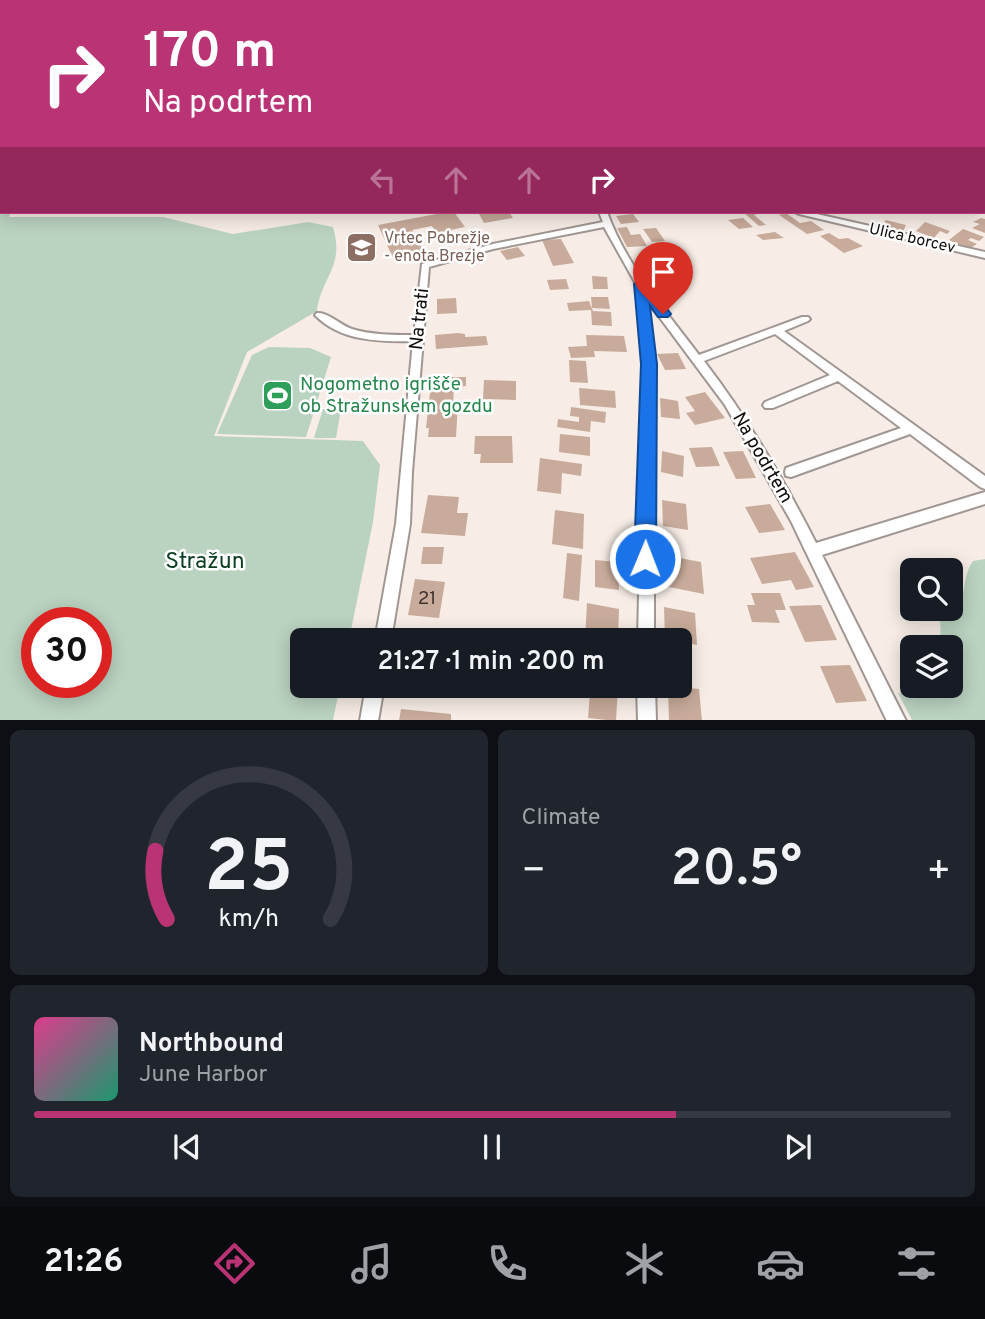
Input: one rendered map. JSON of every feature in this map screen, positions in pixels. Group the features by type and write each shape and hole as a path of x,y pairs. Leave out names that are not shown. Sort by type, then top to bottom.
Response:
{"street":[{"name":"Ulica borcev","path":"810,214 984,254"},
{"name":"Na podrtem","path":"605,218 640,284 729,402 813,551 897,720"},
{"name":"Na trati","path":"385,628 404,523 405,471 425,267 463,253 605,218"},
{"path":"640,284 649,364 646,628"},
{"path":"320,315 335,328 358,334 390,339 418,338"},
{"path":"698,359 805,319"},
{"path":"776,330 985,483"},
{"path":"769,405 839,376"},
{"path":"791,471 911,429"},
{"path":"813,551 985,498"},
{"path":"369,720 373,698"},
{"path":"646,698 647,720"}],"green space":[{"name":"Stražun","path":"0,214 10,214 9,217 163,217 233,234 308,222 333,227 336,252 317,311 247,352 214,436 363,441 380,465 373,522 351,628 290,628 290,698 338,698 333,720 0,720"},
{"name":"Nogometno igrišče ob Stražunskem gozdu","path":"269,347 310,348 331,357 306,437 217,434 252,355"},
{"path":"323,409 341,409 336,438 314,438"},
{"path":"985,559 985,720 912,720 901,698 963,698 963,635 941,635 940,621 963,621 963,594 973,561"}],"building":[{"path":"436,214 455,214 465,227 436,233 432,226 412,230 424,252 393,258 378,225"},
{"path":"479,214 510,214 513,218 484,223"},
{"path":"633,214 639,222 621,224 616,216"},
{"path":"745,214 757,214 754,215 766,225 759,226"},
{"path":"787,214 800,223 811,221 824,230 807,234 779,215"},
{"path":"743,218 753,227 739,229 728,220"},
{"path":"985,219 985,233 972,228 980,224 973,222"},
{"path":"886,220 906,225 902,234 879,228"},
{"path":"925,222 950,231 947,234 940,231 934,238 916,231"},
{"path":"627,227 631,235 640,234 647,246 627,247 617,228"},
{"path":"656,228 665,241 652,242 643,229"},
{"path":"963,229 984,237 979,241 971,238 968,240 977,244 969,249 949,240"},
{"path":"775,232 784,238 763,240 756,235"},
{"path":"829,233 839,239 848,238 863,246 844,253 820,236"},
{"name":"Vrtec Pobrežje - enota Brezje","path":"371,239 377,254 349,260 347,243"},
{"path":"561,239 574,263 553,266 542,240"},
{"path":"518,247 525,256 507,260 500,251"},
{"path":"592,276 607,277 608,289 593,289"},
{"path":"566,279 569,289 550,290 547,280"},
{"path":"591,297 608,297 610,309 592,308"},
{"path":"456,298 457,313 437,314 437,299"},
{"path":"589,301 593,311 611,312 612,326 592,325 591,310 569,311 567,303"},
{"path":"465,334 465,337 486,336 488,345 436,349 435,335"},
{"path":"586,335 624,336 627,352 594,351 595,357 571,358 568,347 587,346"},
{"path":"678,353 686,369 665,370 657,354"},
{"path":"569,360 586,361 588,383 570,382"},
{"path":"452,377 466,377 466,386 454,387 453,404 458,404 456,437 428,437 429,428 426,428 431,384 451,384"},
{"path":"484,380 516,381 516,400 483,399"},
{"path":"579,388 615,391 616,408 580,405"},
{"path":"705,392 725,418 695,425 686,413 695,411 685,397"},
{"path":"660,398 678,401 680,419 661,417"},
{"path":"571,407 606,412 605,423 591,421 590,432 557,427 558,419 579,422 579,417 570,416"},
{"path":"560,434 590,437 590,456 559,452"},
{"path":"475,436 512,436 513,463 480,463 481,454 474,454"},
{"path":"712,447 720,466 696,467 689,448"},
{"path":"662,451 684,456 683,477 661,472"},
{"path":"743,451 756,478 736,479 723,452"},
{"path":"540,458 582,464 581,476 562,473 561,494 537,491"},
{"path":"428,495 459,497 457,513 468,513 465,536 421,533"},
{"path":"662,500 686,504 688,530 663,526"},
{"path":"770,504 785,530 759,533 745,507"},
{"path":"555,510 584,514 583,549 552,544"},
{"path":"423,547 444,547 442,564 421,564"},
{"path":"795,552 814,587 796,590 791,580 762,584 750,558"},
{"path":"567,553 582,555 579,601 563,598"},
{"path":"663,555 701,562 704,594 664,586"},
{"path":"595,560 618,562 619,590 595,587"},
{"path":"415,579 445,582 439,618 408,615"},
{"path":"751,593 780,593 786,610 775,610 780,623 752,622 747,605 755,605"},
{"path":"587,603 619,609 618,628 586,628"},
{"path":"821,605 837,640 805,642 789,606"},
{"path":"664,607 695,613 697,645 692,644 692,628 665,628"},
{"path":"850,665 867,701 836,703 820,666"},
{"path":"692,688 699,689 702,720 669,720 668,698 692,698"},
{"path":"590,698 617,698 616,720 588,718"},
{"path":"401,709 451,714 451,720 399,720"}],"place":[{"name":"Vrtec Pobrežje - enota Brezje","path":"361,248"},
{"name":"Nogometno igrišče ob Stražunskem gozdu","path":"277,396"}],"route":[{"path":"645,559 649,364 640,284 663,314"}]}
